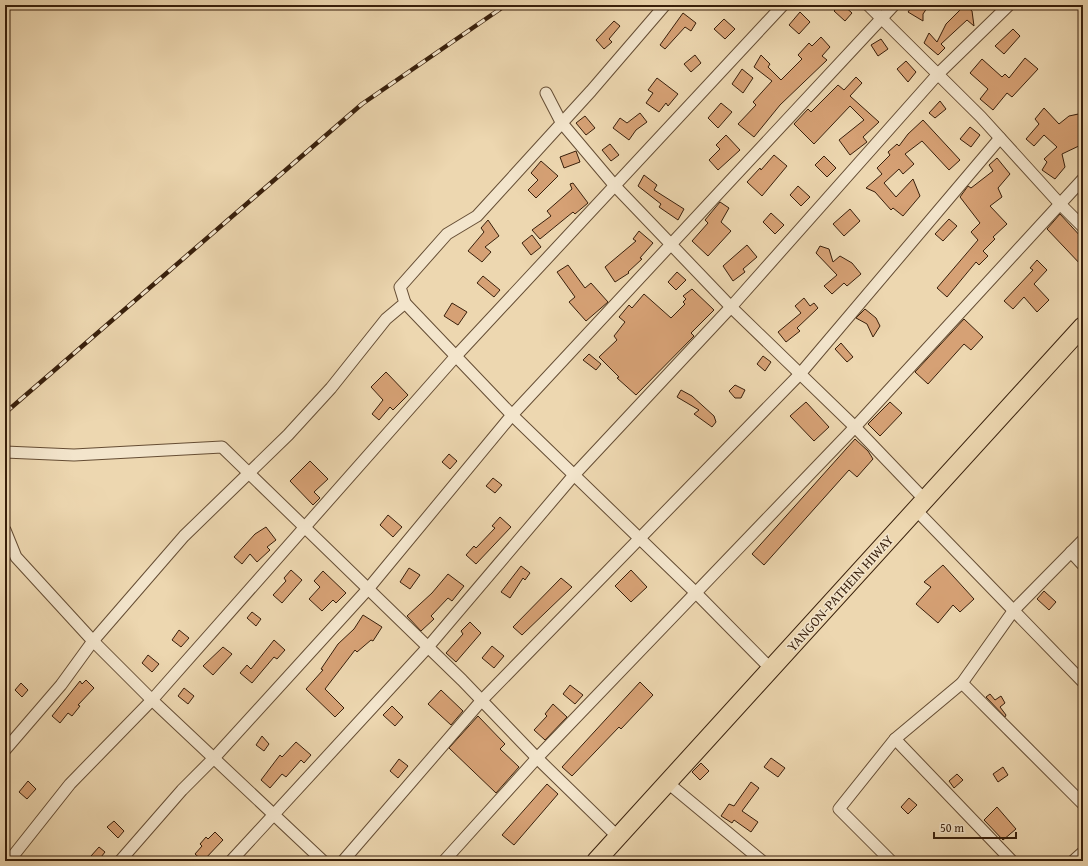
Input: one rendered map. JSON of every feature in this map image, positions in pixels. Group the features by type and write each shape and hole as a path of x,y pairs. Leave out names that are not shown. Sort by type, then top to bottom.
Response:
{"highway":[{"name":"YANGON-PATHEIN HIWAY","path":"596,861 920,504 1081,330"}],"street":[{"path":"665,5 591,91 476,216 447,234 400,287 404,303 512,415 639,537 771,669"},
{"path":"9,861 70,784 152,700 456,356 783,5"},
{"path":"868,5 1000,138 1083,227"},
{"path":"120,861 182,790 214,758 368,589 512,415 670,243 894,5"},
{"path":"232,861 428,647 574,475 731,307 938,74 1008,5"},
{"path":"546,93 561,122 615,186 731,307 855,427 920,504 1014,610 1083,682"},
{"path":"343,861 482,700 639,537 800,374 1000,138"},
{"path":"444,861 537,758 855,427 1083,179"},
{"path":"5,750 61,685 94,641 184,536 288,435 330,388 386,318 404,303"},
{"path":"5,452 74,455 222,447 482,700 537,758 618,837"},
{"path":"5,530 16,557 94,641 152,700 323,861"},
{"path":"890,861 839,809 895,739 962,683 1014,610 1083,540"},
{"path":"1071,552 1083,565"},
{"path":"962,683 1083,804"},
{"path":"895,739 1012,861"},
{"path":"668,783 762,861"},
{"path":"1073,861 1083,852"}],"building":[{"path":"840,5 843,5 852,13 845,21 834,11"},
{"path":"913,5 929,5 923,14 923,21 908,12"},
{"path":"965,5 972,11 974,26 967,20 941,44 945,48 938,55 924,43 929,33 937,42 946,24"},
{"path":"800,12 810,22 799,34 789,25"},
{"path":"683,13 696,23 691,31 685,27 665,49 660,45"},
{"path":"724,19 735,29 725,39 714,29"},
{"path":"614,21 620,26 609,39 612,42 604,49 596,40"},
{"path":"1013,29 1020,36 1004,54 995,46"},
{"path":"821,37 830,47 822,56 827,60 780,105 754,137 738,124 756,105 753,102 772,81 754,67 761,55 770,64 768,67 781,80 802,59 798,55 809,43 812,46"},
{"path":"881,39 888,49 878,56 871,45"},
{"path":"695,55 701,63 691,72 684,64"},
{"path":"1025,58 1038,69 1012,97 1007,93 993,110 980,99 988,89 970,73 982,59 1002,77 1005,74 1009,78"},
{"path":"906,61 916,72 908,82 897,69"},
{"path":"742,69 753,78 743,93 732,84"},
{"path":"856,77 862,83 850,96 879,122 863,137 867,142 850,155 839,140 864,120 850,106 814,144 794,124 808,109 811,112 838,85 844,90"},
{"path":"657,78 678,94 668,106 666,103 659,112 646,103 653,93 648,90"},
{"path":"940,101 946,109 935,118 929,113"},
{"path":"721,103 732,112 718,128 708,118"},
{"path":"1044,108 1059,124 1069,116 1083,113 1083,144 1062,154 1065,167 1055,179 1042,170 1047,162 1044,159 1057,147 1044,135 1034,146 1026,139 1039,124 1035,119"},
{"path":"640,113 647,122 636,130 629,140 613,128 620,118 627,123"},
{"path":"585,116 595,128 586,135 576,123"},
{"path":"923,120 960,160 949,170 922,141 905,154 914,164 903,174 899,169 884,183 896,197 913,179 920,196 903,216 893,208 891,210 875,192 866,188 882,174 877,168 890,155 888,152 897,144 899,146 908,134"},
{"path":"970,127 980,135 971,147 960,139"},
{"path":"726,135 740,150 718,170 709,160 720,149 716,145"},
{"path":"610,144 619,155 611,161 602,150"},
{"path":"576,151 580,162 564,168 560,157"},
{"path":"774,155 787,166 762,196 747,182 760,168 761,170"},
{"path":"824,156 836,168 827,177 815,165"},
{"path":"997,158 1010,174 998,188 1002,197 990,206 1007,224 993,237 995,239 983,251 988,256 979,265 976,262 947,297 937,288 978,240 971,232 980,223 960,197 968,186 971,188 993,171 989,165"},
{"path":"541,161 558,176 536,198 528,190 538,180 531,173"},
{"path":"644,175 657,185 654,190 684,209 678,220 659,207 661,204 638,186"},
{"path":"573,183 588,203 575,214 573,212 540,239 532,230 551,216 547,211 572,189 570,184"},
{"path":"798,186 810,197 801,206 790,195"},
{"path":"720,202 729,208 721,222 731,231 708,256 692,241 708,223 705,220"},
{"path":"850,209 860,221 844,236 833,224"},
{"path":"771,213 784,225 775,234 763,222"},
{"path":"1060,214 1083,239 1083,267 1047,229"},
{"path":"949,219 957,226 943,241 935,234"},
{"path":"488,220 499,236 485,247 491,252 482,262 468,251 484,232 481,228"},
{"path":"639,231 653,243 640,258 642,259 628,272 629,273 615,282 605,267 636,241 633,239"},
{"path":"532,235 541,247 531,255 522,243"},
{"path":"747,245 757,257 743,269 745,272 733,281 723,266"},
{"path":"820,246 829,249 833,262 840,256 852,263 861,274 847,286 844,283 832,294 824,286 837,275 816,253"},
{"path":"1037,260 1047,270 1034,284 1049,300 1037,312 1024,297 1013,309 1004,301 1033,270 1030,268"},
{"path":"568,265 585,288 591,283 608,302 586,321 569,302 575,297 557,272"},
{"path":"677,272 686,280 676,290 668,282"},
{"path":"483,276 500,290 494,297 477,283"},
{"path":"692,289 714,310 691,333 694,336 636,395 617,378 619,377 599,357 617,340 614,336 625,322 619,317 629,305 632,308 644,294 671,318 685,304 683,302 686,299 683,296"},
{"path":"804,298 810,306 814,303 818,308 797,328 800,331 786,342 778,332 801,313 795,306"},
{"path":"452,303 467,312 458,325 444,316"},
{"path":"865,309 876,318 880,326 873,337 867,324 856,318"},
{"path":"964,319 983,337 971,350 964,344 928,384 915,372"},
{"path":"841,343 853,357 847,362 835,349"},
{"path":"589,354 601,364 596,370 583,360"},
{"path":"763,356 771,362 765,371 757,364"},
{"path":"386,372 408,395 393,410 390,407 379,420 372,414 383,400 371,387"},
{"path":"735,385 745,390 741,398 735,398 729,391"},
{"path":"681,390 692,396 714,416 716,422 712,427 694,414 699,410 677,397"},
{"path":"806,402 829,427 814,441 790,416"},
{"path":"890,402 902,413 880,436 868,424"},
{"path":"855,439 868,451 873,459 857,477 849,470 764,565 752,554"},
{"path":"449,454 457,461 450,469 442,462"},
{"path":"310,461 328,479 314,492 320,498 313,505 290,481"},
{"path":"493,478 502,485 495,493 486,486"},
{"path":"388,515 402,527 393,537 380,525"},
{"path":"500,517 511,527 476,564 466,555 474,546 476,548 495,528 492,526"},
{"path":"266,527 276,540 267,547 270,550 257,562 250,554 242,564 234,557 255,534"},
{"path":"943,565 974,599 960,612 953,605 938,623 916,604 931,587 924,582"},
{"path":"521,566 530,573 525,580 523,578 510,598 501,592"},
{"path":"409,568 420,575 410,589 400,582"},
{"path":"291,570 302,580 282,603 273,595 286,581 284,578"},
{"path":"631,570 647,587 631,602 615,586"},
{"path":"323,571 346,593 336,603 333,600 322,611 309,599 320,587 314,581"},
{"path":"448,574 464,586 452,601 448,598 431,616 434,619 421,631 407,616 432,593"},
{"path":"561,578 572,587 522,635 513,627"},
{"path":"1044,591 1056,602 1049,610 1037,599"},
{"path":"252,612 261,619 256,626 247,618"},
{"path":"363,615 382,627 373,641 371,640 357,652 355,650 325,689 344,708 335,717 306,689 323,670 321,669 338,644 354,629"},
{"path":"470,622 481,633 456,662 446,653 463,634 461,631"},
{"path":"179,630 189,638 181,647 172,640"},
{"path":"274,640 285,650 277,659 274,657 252,683 240,673 247,665 251,669"},
{"path":"492,646 504,656 494,668 482,658"},
{"path":"223,647 232,654 213,675 203,666"},
{"path":"148,655 159,664 152,672 142,663"},
{"path":"86,680 94,688 78,705 80,706 72,716 68,713 60,723 52,716 80,681 82,684"},
{"path":"640,682 653,695 621,729 619,727 572,776 562,767"},
{"path":"21,683 28,690 22,697 15,690"},
{"path":"570,685 583,695 575,704 563,694"},
{"path":"184,688 194,696 188,704 178,696"},
{"path":"441,690 463,711 451,725 428,704"},
{"path":"990,694 995,700 1001,696 1005,703 1000,707 1006,715 1005,717 986,697"},
{"path":"553,704 567,717 545,740 534,730 547,716 545,714"},
{"path":"392,706 403,717 395,726 383,715"},
{"path":"478,716 505,744 500,749 519,767 496,793 449,748"},
{"path":"262,736 269,744 264,751 256,745"},
{"path":"296,742 311,755 304,763 301,760 286,777 282,774 270,788 261,780 280,755 282,757"},
{"path":"771,758 785,768 778,777 764,767"},
{"path":"399,759 408,766 398,778 390,771"},
{"path":"701,763 709,771 700,780 692,772"},
{"path":"1003,767 1008,775 998,782 993,774"},
{"path":"957,774 963,780 954,788 949,781"},
{"path":"28,781 36,789 27,799 19,792"},
{"path":"751,782 759,788 742,811 758,822 751,832 734,820 732,823 721,816 729,804 734,806"},
{"path":"547,784 558,794 514,845 502,835"},
{"path":"909,798 917,805 908,814 901,807"},
{"path":"997,807 1016,829 1003,840 984,820"},
{"path":"114,821 124,831 118,838 107,827"},
{"path":"215,832 223,840 203,861 195,854 202,846 200,844 206,837 208,839"},
{"path":"99,847 105,852 98,861 91,856"}],"railway":[{"path":"5,413 362,104 506,5"}]}
